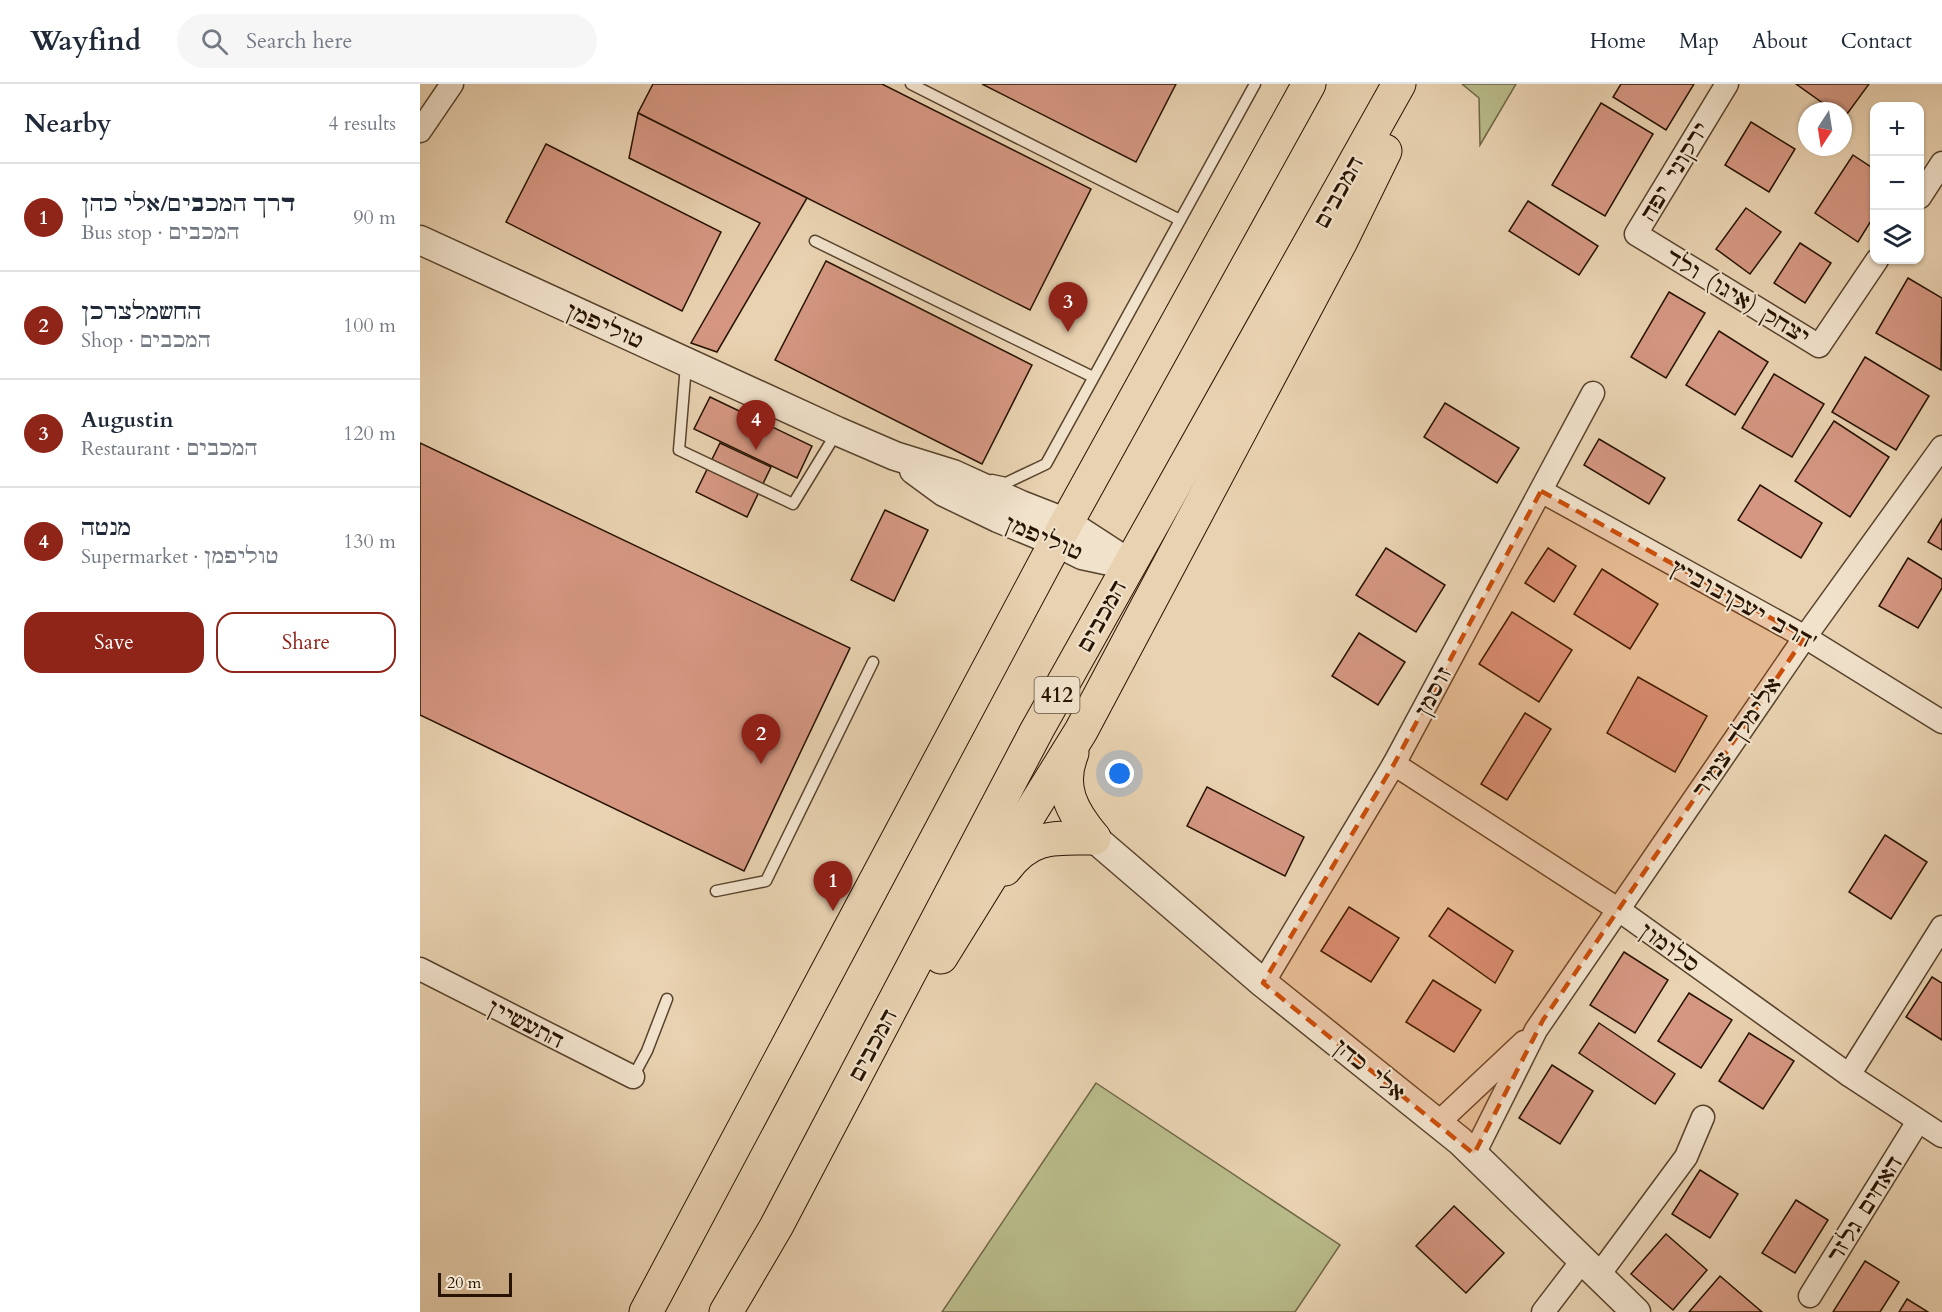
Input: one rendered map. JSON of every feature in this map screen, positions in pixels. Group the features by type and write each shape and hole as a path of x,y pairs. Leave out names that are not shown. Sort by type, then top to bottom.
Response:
{"main road":[{"path":"646,1312 1062,532 1309,84"},
{"name":"המכבים","path":"726,1312 776,1227 1037,730 1399,84"},
{"name":"412","path":"776,1227 1081,730 1341,242 1417,84"},
{"path":"1081,730 1066,767 1066,791 1077,818 1094,838"},
{"path":"944,951 1014,858 1043,839 1094,838"}],"street":[{"path":"420,131 452,84"},
{"name":"ירקוני יפה","path":"1660,248 1636,234 1726,84"},
{"path":"1924,191 1942,163"},
{"name":"טוליפמן","path":"425,247 687,361 895,456 953,474 1021,506 1062,532"},
{"name":"יצחק (איגו) ולד","path":"1660,248 1820,346 1874,264"},
{"name":"זוסמן","path":"1263,983 1394,764 1593,393"},
{"name":"אלימלך צמיר","path":"1474,1154 1536,1030 1804,637 1942,447"},
{"name":"טוליפמן","path":"895,456 944,492 1062,532 1130,564"},
{"name":"הרב יעקובוביץ'","path":"1541,491 1804,637 1942,722"},
{"name":"סלומון","path":"1394,764 1618,910 1917,1123 1942,1136"},
{"name":"אלי כהן","path":"1094,838 1263,983 1474,1154 1636,1312"},
{"path":"1849,1075 1942,927"},
{"name":"התעשיין","path":"420,969 633,1077"},
{"name":"אלימלך צמיר","path":"1438,1123 1536,1030"},
{"path":"1543,1312 1590,1268 1686,1157 1703,1117"},
{"name":"האחים גלזר","path":"1810,1296 1917,1123"}],"lane":[{"path":"910,84 1180,220"},
{"path":"953,474 1006,483 1046,464 1255,84"},
{"path":"815,240 1093,377"},
{"path":"687,361 679,450 793,504 837,431"},
{"path":"716,891 766,881 873,662"},
{"path":"633,1077 668,999"}],"highlighted area":[{"path":"1541,491 1805,637 1543,1020 1474,1154 1263,983 1394,764"}],"green space":[{"path":"1462,84 1516,84 1480,145 1479,98"},
{"path":"1096,1083 1340,1245 1295,1312 942,1312"}],"building":[{"path":"653,84 882,84 1091,189 1030,310 638,113"},
{"path":"982,84 1176,84 1136,162"},
{"path":"1621,84 1694,84 1666,130 1613,97"},
{"path":"1796,84 1869,84 1852,107 1852,102 1821,102"},
{"path":"1601,103 1653,134 1605,216 1552,185"},
{"path":"638,113 807,198 717,352 691,343 760,223 629,158"},
{"path":"1751,122 1795,149 1769,192 1725,165"},
{"path":"546,144 721,232 682,311 506,222"},
{"path":"1853,155 1870,166 1870,222 1858,242 1815,213"},
{"path":"1528,201 1598,246 1579,275 1509,231"},
{"path":"1746,208 1781,232 1750,274 1716,249"},
{"path":"1800,243 1831,263 1805,303 1774,283"},
{"path":"826,261 1032,365 982,464 775,360"},
{"path":"1908,278 1942,298 1941,370 1876,333"},
{"path":"1669,292 1705,313 1666,378 1631,357"},
{"path":"1719,331 1768,362 1735,415 1686,385"},
{"path":"1865,357 1929,396 1896,450 1832,412"},
{"path":"1774,374 1824,404 1792,457 1742,428"},
{"path":"710,397 812,446 797,478 694,429"},
{"path":"1445,403 1519,448 1497,483 1424,437"},
{"path":"1834,421 1889,457 1850,517 1795,481"},
{"path":"1599,439 1665,478 1649,504 1584,465"},
{"path":"420,443 850,648 744,871 420,715"},
{"path":"720,443 771,467 747,517 696,492"},
{"path":"1760,485 1822,523 1801,558 1738,520"},
{"path":"885,510 928,530 894,601 851,580"},
{"path":"1942,519 1942,550 1928,542"},
{"path":"1386,548 1445,585 1416,632 1356,595"},
{"path":"1548,548 1576,566 1554,602 1525,583"},
{"path":"1908,558 1942,579 1942,588 1918,628 1879,606"},
{"path":"1602,569 1658,604 1630,649 1574,614"},
{"path":"1512,612 1572,650 1539,702 1479,664"},
{"path":"1359,633 1405,662 1378,705 1332,676"},
{"path":"1638,677 1707,716 1675,772 1607,733"},
{"path":"1525,713 1551,729 1507,800 1481,784"},
{"path":"1207,787 1304,837 1285,876 1187,826"},
{"path":"1885,835 1927,862 1891,919 1849,892"},
{"path":"1349,907 1399,938 1371,982 1321,951"},
{"path":"1448,908 1513,951 1495,983 1429,936"},
{"path":"1624,952 1668,980 1635,1033 1590,1005"},
{"path":"1932,977 1942,983 1942,1040 1906,1017"},
{"path":"1433,980 1481,1010 1454,1052 1406,1022"},
{"path":"1689,993 1732,1020 1701,1068 1658,1041"},
{"path":"1599,1023 1675,1074 1655,1104 1579,1053"},
{"path":"1749,1033 1794,1061 1763,1109 1719,1081"},
{"path":"1552,1065 1593,1091 1560,1144 1519,1118"},
{"path":"1700,1170 1738,1194 1710,1238 1672,1214"},
{"path":"1796,1200 1828,1220 1795,1273 1762,1253"},
{"path":"1454,1206 1504,1253 1466,1293 1416,1246"},
{"path":"1666,1234 1707,1270 1673,1310 1631,1274"},
{"path":"1865,1261 1899,1282 1880,1312 1833,1312"},
{"path":"1720,1276 1762,1312 1689,1312"},
{"path":"1907,1299 1928,1312 1899,1312"}],"place":[{"name":"Augustin","path":"1068,332"},
{"name":"מנטה","path":"756,450"},
{"name":"החשמלצרכן","path":"761,764"},
{"name":"דרך המכבים/אלי כהן","path":"833,911"}]}
